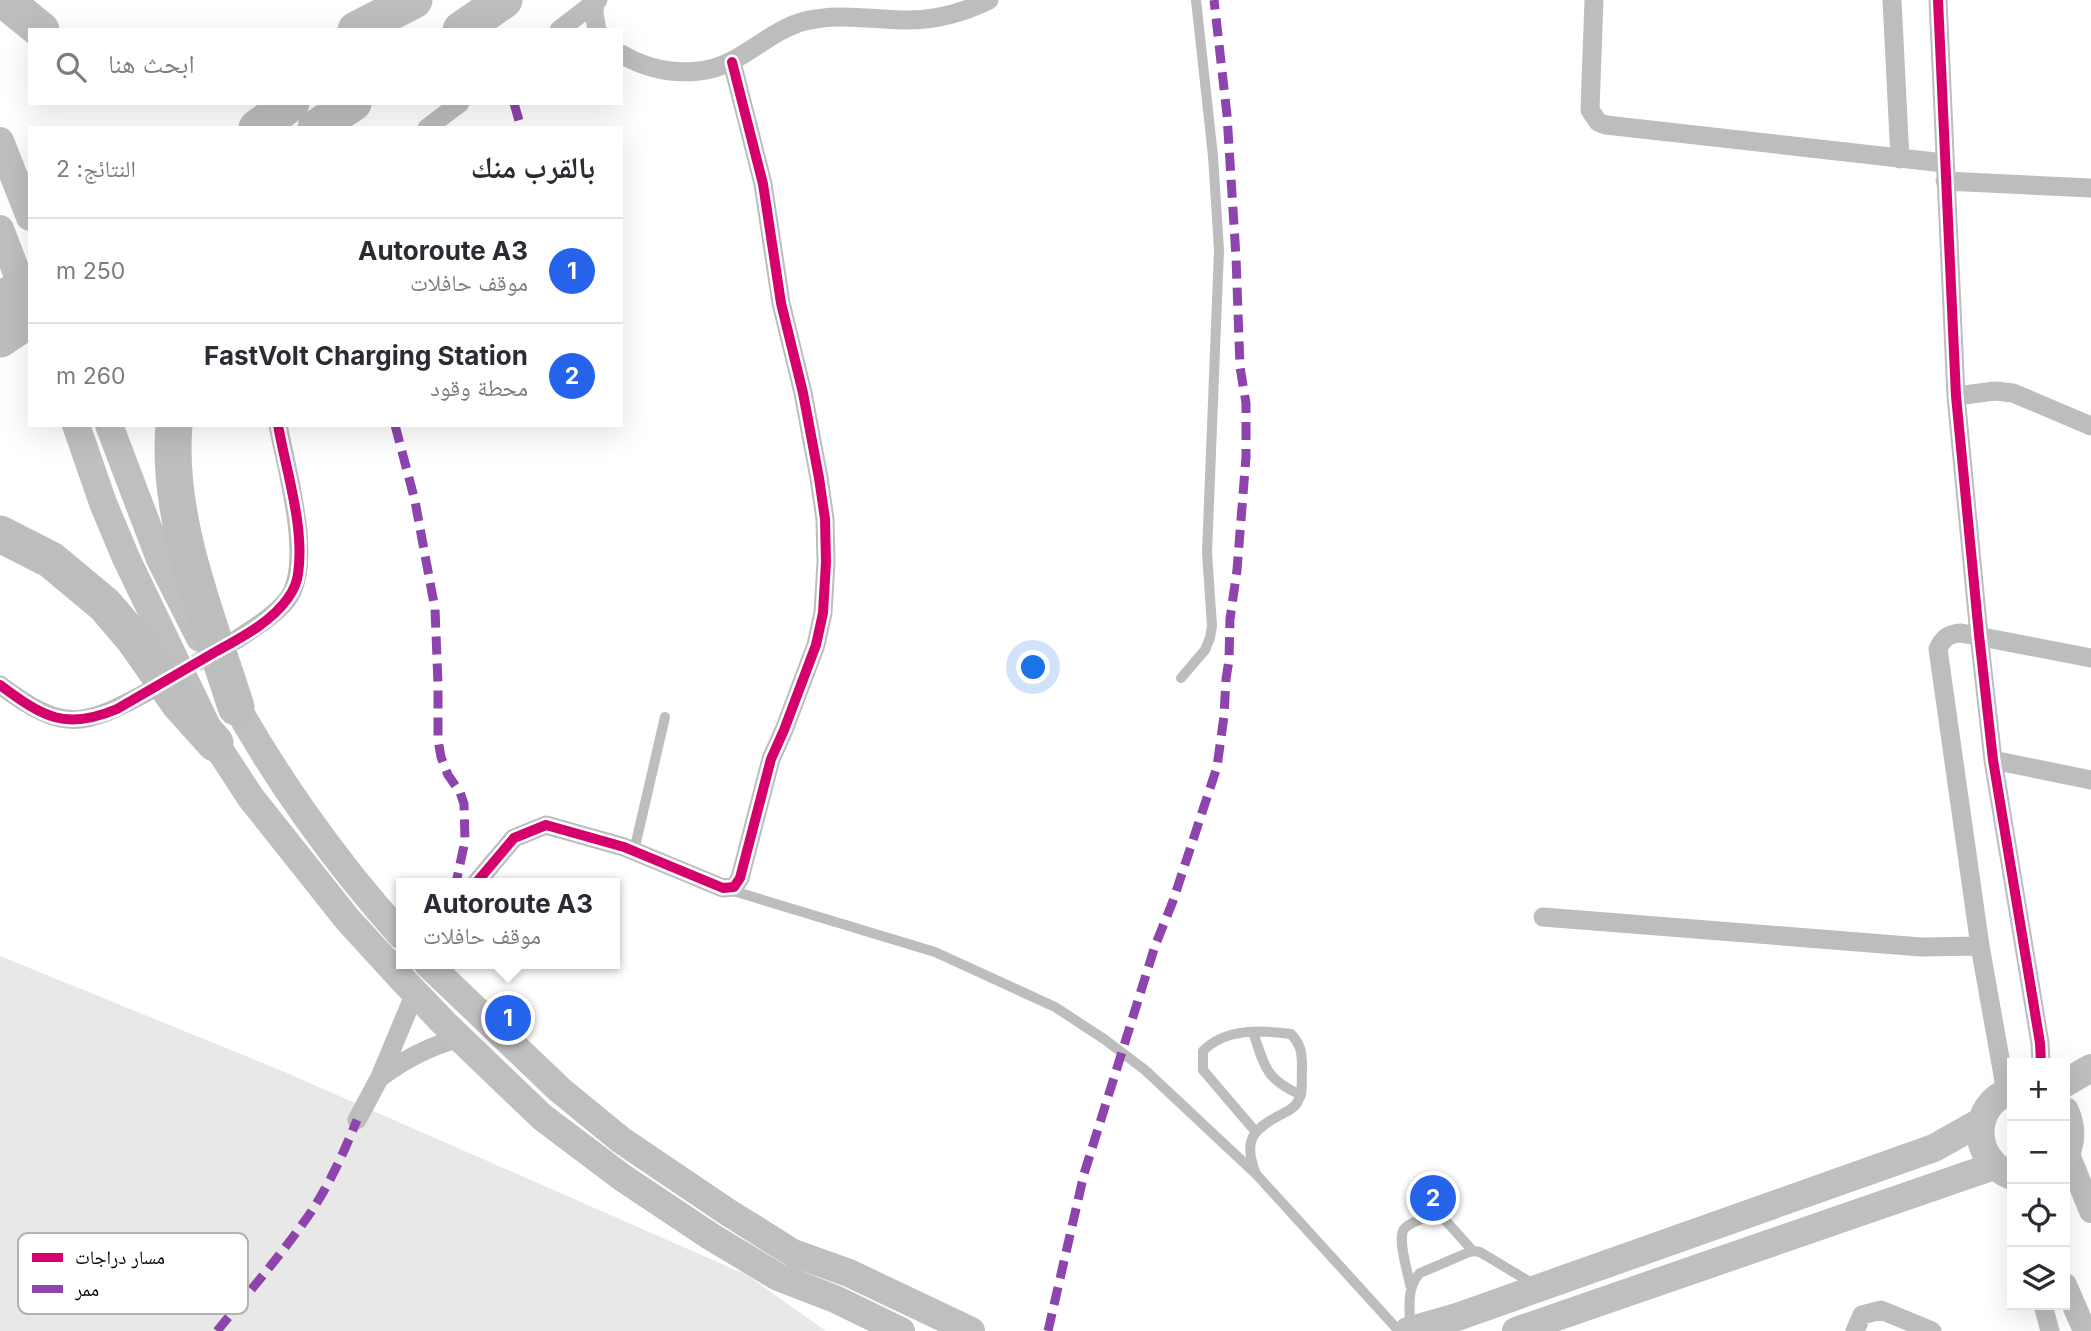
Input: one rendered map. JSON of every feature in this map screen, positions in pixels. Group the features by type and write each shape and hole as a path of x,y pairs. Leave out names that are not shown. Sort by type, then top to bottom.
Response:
{"highway":[{"path":"4,0 39,28"},
{"path":"360,28 414,0"},
{"path":"397,28 436,0"},
{"path":"464,28 504,0"},
{"path":"260,126 288,105"},
{"path":"319,126 350,105"},
{"path":"350,126 372,105"},
{"path":"0,301 28,282"},
{"path":"0,339 28,320"},
{"path":"174,427 174,475 182,532 236,707"},
{"path":"0,534 51,560 105,606 134,639 179,703 215,743"}],"main road":[{"path":"0,141 28,212"},
{"path":"3,237 28,301"},
{"path":"77,427 103,503 126,558 215,743 251,798 348,920 415,993 542,1117 664,1207 778,1277 835,1299 901,1331"},
{"path":"110,427 160,559 236,707 323,837 396,929"},
{"path":"433,969 570,1098 621,1140 718,1206 793,1253 849,1273 971,1331"},
{"path":"2070,1080 2091,1068"},
{"path":"1516,1331 2003,1171 1984,1153 1980,1137 1987,1109 1995,1099 2007,1092"},
{"path":"1409,1331 1458,1317 1934,1148 1982,1121"},
{"path":"2069,1121 2073,1145"}],"street":[{"path":"623,55 643,65 685,73 716,69 801,22 832,16 900,20 945,17 970,10 989,0"},
{"path":"1594,0 1590,110 1598,122 1900,159 1945,172 2091,188"},
{"path":"1892,0 1900,159"},
{"path":"1938,0 1956,396 1979,635 1993,760 2041,1058"},
{"path":"562,28 597,1"},
{"path":"597,1 594,14 597,28"},
{"path":"480,878 514,838 546,825 634,851 723,888 734,887 740,878 771,759 817,645 823,613 827,562 825,519 810,429 781,303 763,184 732,62"},
{"path":"431,126 457,105"},
{"path":"1956,396 1995,391 2013,393 2091,426"},
{"path":"236,640 287,600 298,574 297,524 278,427"},
{"path":"2007,1081 1980,946 1938,649 1942,640 1951,634 1961,633 2091,658"},
{"path":"0,685 43,714 70,720 97,718 149,691"},
{"path":"1993,760 2091,780"},
{"path":"1543,918 1921,947 1980,946"},
{"path":"357,1121 380,1077 415,993"},
{"path":"380,1077 410,1057 460,1038"},
{"path":"2073,1145 2091,1211"},
{"path":"2070,1296 2085,1331"},
{"path":"1855,1331 1862,1315 1881,1310 1932,1331"},
{"path":"2044,1310 2050,1331"}],"lane":[{"path":"1181,678 1205,650 1212,625 1207,553 1219,250 1213,156 1196,0"},
{"path":"634,851 665,717"},
{"path":"723,888 935,952 1055,1007 1104,1039 1145,1070 1256,1174 1399,1331"},
{"path":"1255,1131 1203,1070 1203,1051 1228,1034 1272,1031 1291,1034 1302,1049 1301,1095 1290,1110 1255,1131 1250,1153 1256,1174"},
{"path":"1252,1032 1265,1068 1275,1081 1301,1095"},
{"path":"1409,1331 1410,1285 1402,1239 1403,1230 1410,1224 1431,1216 1440,1218 1473,1251"},
{"path":"1410,1285 1420,1273 1473,1251 1480,1252 1539,1287"}],"shaded area":[{"path":"0,956 280,1070 747,1275 826,1331 0,1331"}],"tunnel":[{"path":"171,678 223,647"}],"marked path":[{"path":"1048,1331 1084,1174 1155,946 1173,901 1217,767 1224,716 1230,619 1237,570 1246,457 1246,403 1240,367 1227,115 1214,0"},
{"path":"515,105 520,126"},
{"path":"396,427 415,501 435,609 438,740 441,757 464,804 465,841 457,878"},
{"path":"248,1293 311,1212 336,1167 357,1120"},
{"path":"217,1331 231,1314"}],"cycle path":[{"path":"1938,0 1956,396 1979,635 1993,760 2041,1058"},
{"path":"480,878 514,838 546,825 624,847 723,888 734,887 740,878 771,759 816,645 823,613 825,519 803,393 781,303 763,184 732,62"},
{"path":"0,685 29,705 55,717 68,720 99,716 117,709 272,616 293,589 299,556 294,499 278,427"}],"place":[{"name":"Autoroute A3","path":"508,1018"},
{"name":"FastVolt Charging Station","path":"1433,1198"}]}
